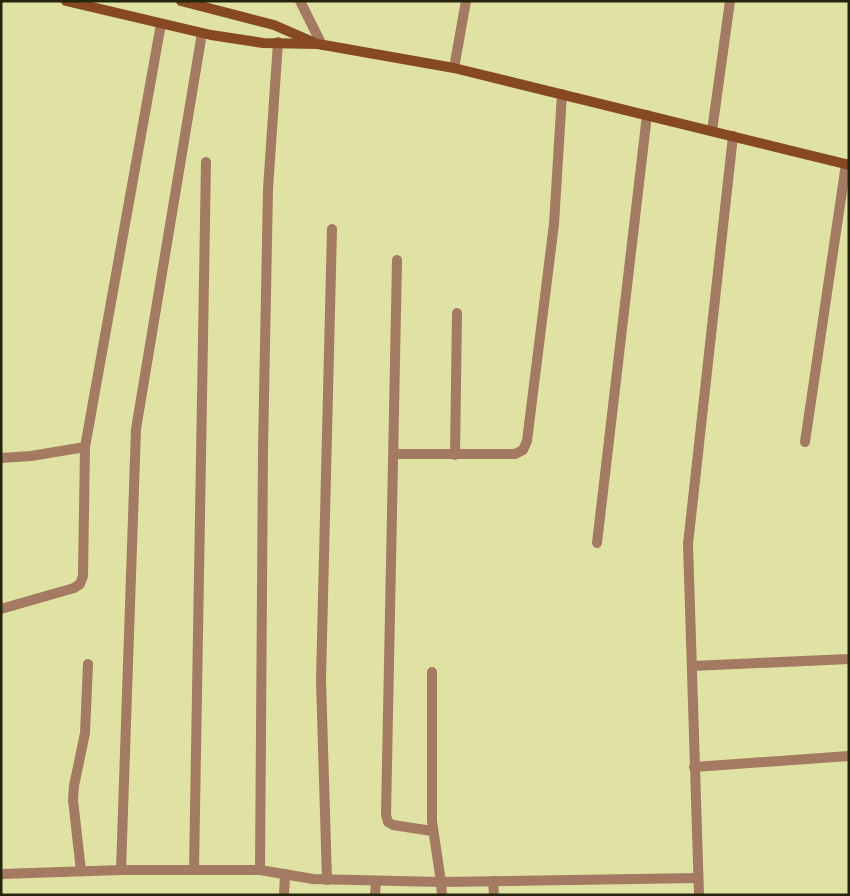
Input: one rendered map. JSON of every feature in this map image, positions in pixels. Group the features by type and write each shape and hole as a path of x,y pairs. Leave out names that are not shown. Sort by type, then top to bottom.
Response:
{"main road":[{"path":"66,1 202,33 263,43 320,44 454,68 647,114 847,165"},
{"path":"181,1 274,25 320,44"}],"street":[{"path":"300,1 320,44"},
{"path":"454,68 466,1"},
{"path":"712,131 730,1"},
{"path":"1,609 74,588 80,584 83,576 85,447 161,24"},
{"path":"121,870 138,410 202,33"},
{"path":"260,870 263,450 268,199 278,42"},
{"path":"394,454 514,454 524,450 527,441 554,224 562,94"},
{"path":"597,543 647,114"},
{"path":"699,895 688,560 689,527 733,136"},
{"path":"194,870 206,162"},
{"path":"805,442 847,165"},
{"path":"327,880 321,689 332,229"},
{"path":"398,260 386,815 388,822 393,825 432,831"},
{"path":"456,455 457,313"},
{"path":"1,458 31,456 85,447"},
{"path":"692,666 849,659"},
{"path":"81,871 73,800 85,733 88,664"},
{"path":"432,672 432,831 442,882 442,895"},
{"path":"694,767 849,756"},
{"path":"1,874 121,870 260,870 327,880 376,881 442,882 698,878"},
{"path":"284,895 285,874"},
{"path":"375,895 376,881"},
{"path":"493,881 494,895"}]}
